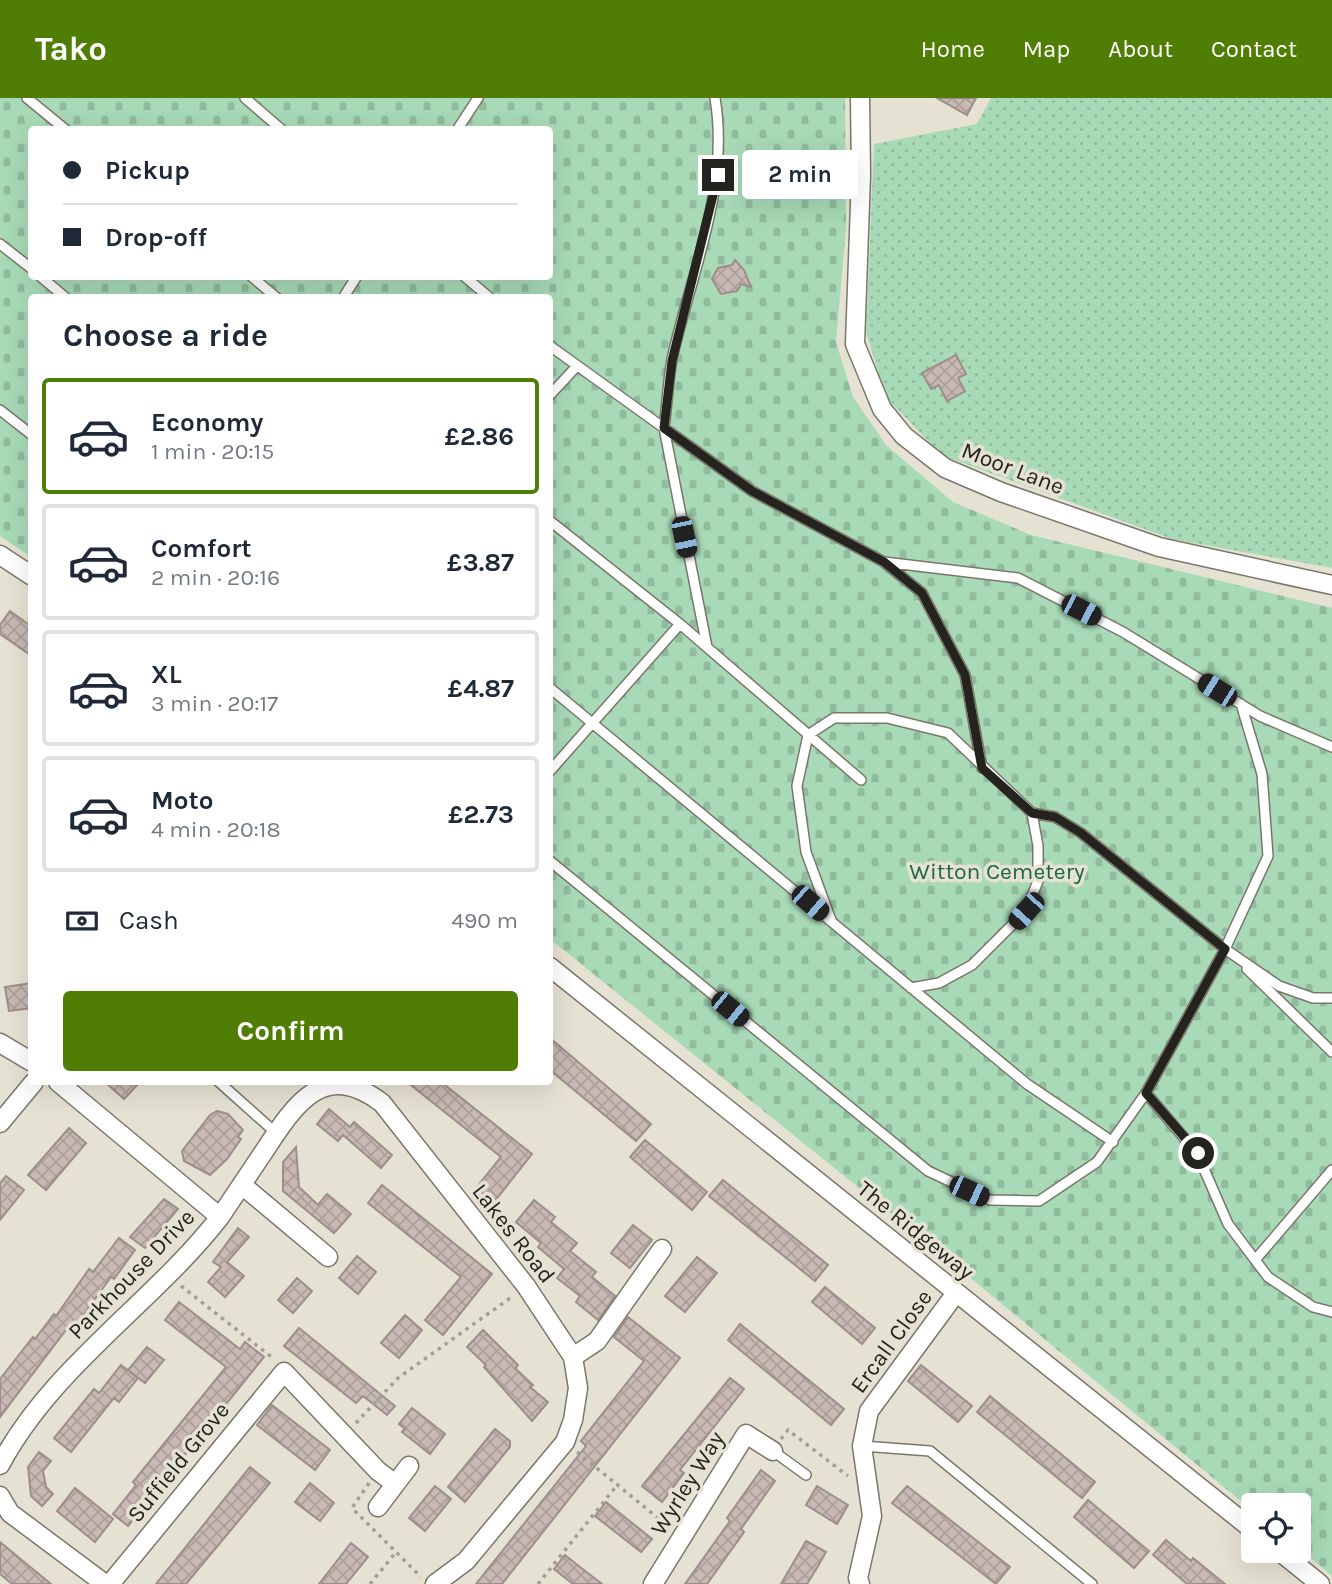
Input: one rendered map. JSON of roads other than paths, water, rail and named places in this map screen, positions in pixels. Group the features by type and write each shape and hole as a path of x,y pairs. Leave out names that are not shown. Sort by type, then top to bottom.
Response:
{"street":[{"name":"Moor Lane","path":"860,98 861,175 855,344 882,409 904,436 945,468 1001,492 1159,547 1332,585"},
{"path":"0,555 28,573"},
{"name":"The Ridgeway","path":"553,969 1241,1520"},
{"path":"0,1044 28,1060"},
{"path":"0,1123 32,1085"},
{"name":"Parkhouse Drive","path":"0,1465 16,1434 57,1385 190,1255 220,1217 62,1085"},
{"name":"Lakes Road","path":"220,1217 300,1099 325,1087 342,1085 369,1093 382,1103 526,1286 573,1357 578,1388 573,1420 565,1441 466,1561 435,1584"},
{"path":"242,1185 328,1256"},
{"path":"573,1357 597,1341 662,1249"},
{"name":"Ercall Close","path":"860,1584 858,1578 872,1516 862,1446 869,1412 956,1293"},
{"name":"Suffield Grove","path":"110,1584 284,1372 378,1471 394,1483"},
{"name":"Wyrley Way","path":"653,1584 746,1434 773,1451"},
{"path":"378,1507 394,1483 410,1466"},
{"path":"0,1496 10,1513 105,1584"},
{"path":"1294,1563 1320,1584"}],"lane":[{"path":"27,98 61,126"},
{"path":"245,98 277,126"},
{"path":"460,126 478,98"},
{"path":"706,647 664,428 672,361 718,175 718,121 715,98"},
{"path":"0,244 28,266"},
{"path":"45,280 61,294"},
{"path":"255,280 272,294"},
{"path":"469,280 485,294"},
{"path":"553,348 752,491 884,562 922,593 965,675 982,768"},
{"path":"553,392 576,367"},
{"path":"0,410 28,432"},
{"path":"553,523 680,624 861,780"},
{"path":"884,562 1018,578 1123,632 1261,716 1332,747"},
{"path":"553,768 680,624"},
{"path":"553,690 1027,1084 1113,1142"},
{"path":"553,863 928,1171 990,1200 1039,1201 1097,1162 1113,1142 1146,1093 1255,891 1268,856 1262,774 1241,704"},
{"path":"832,921 806,852 797,786 808,735 834,718 887,718 948,733 1032,813 1055,817 1081,833 1225,949 1279,986 1313,998 1332,998"},
{"path":"911,988 939,983 972,965 1026,911 1038,881 1038,846 1032,813"},
{"path":"1225,949 1332,1052"},
{"path":"222,1085 276,1133"},
{"path":"1146,1093 1198,1153 1211,1190 1228,1224 1268,1277 1312,1307 1332,1311"},
{"path":"1255,1260 1332,1171"},
{"path":"862,1446 930,1451 1092,1584"},
{"path":"773,1451 806,1475"}],"park label":[{"name":"Witton Cemetery","path":"997,871"}]}
